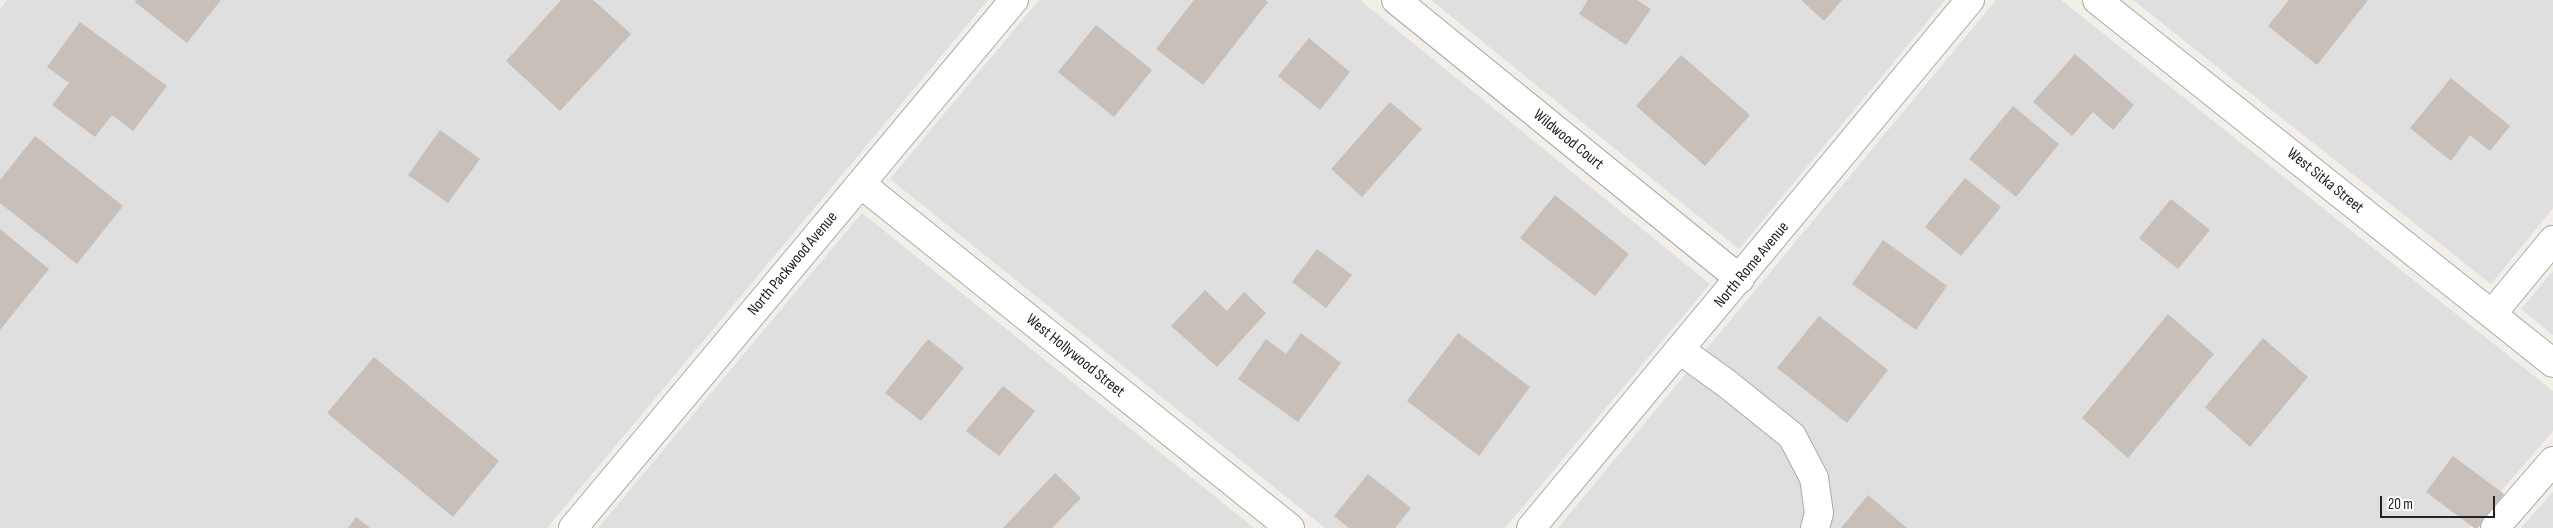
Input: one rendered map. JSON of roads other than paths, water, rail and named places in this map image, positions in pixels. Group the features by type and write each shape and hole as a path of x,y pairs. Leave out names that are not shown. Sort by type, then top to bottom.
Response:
{"street":[{"name":"North Packwood Avenue","path":"572,528 1014,0"},
{"name":"Wildwood Court","path":"1396,0 1740,279"},
{"name":"North Rome Avenue","path":"1545,523 1680,350 1970,0"},
{"name":"West Sitka Street","path":"2097,0 2553,363"},
{"name":"West Hollywood Street","path":"861,184 1290,528"},
{"path":"2492,314 2553,240"},
{"path":"1680,350 1726,383 1792,436 1814,478 1819,513 1815,528"},
{"path":"2495,528 2553,461"}]}
